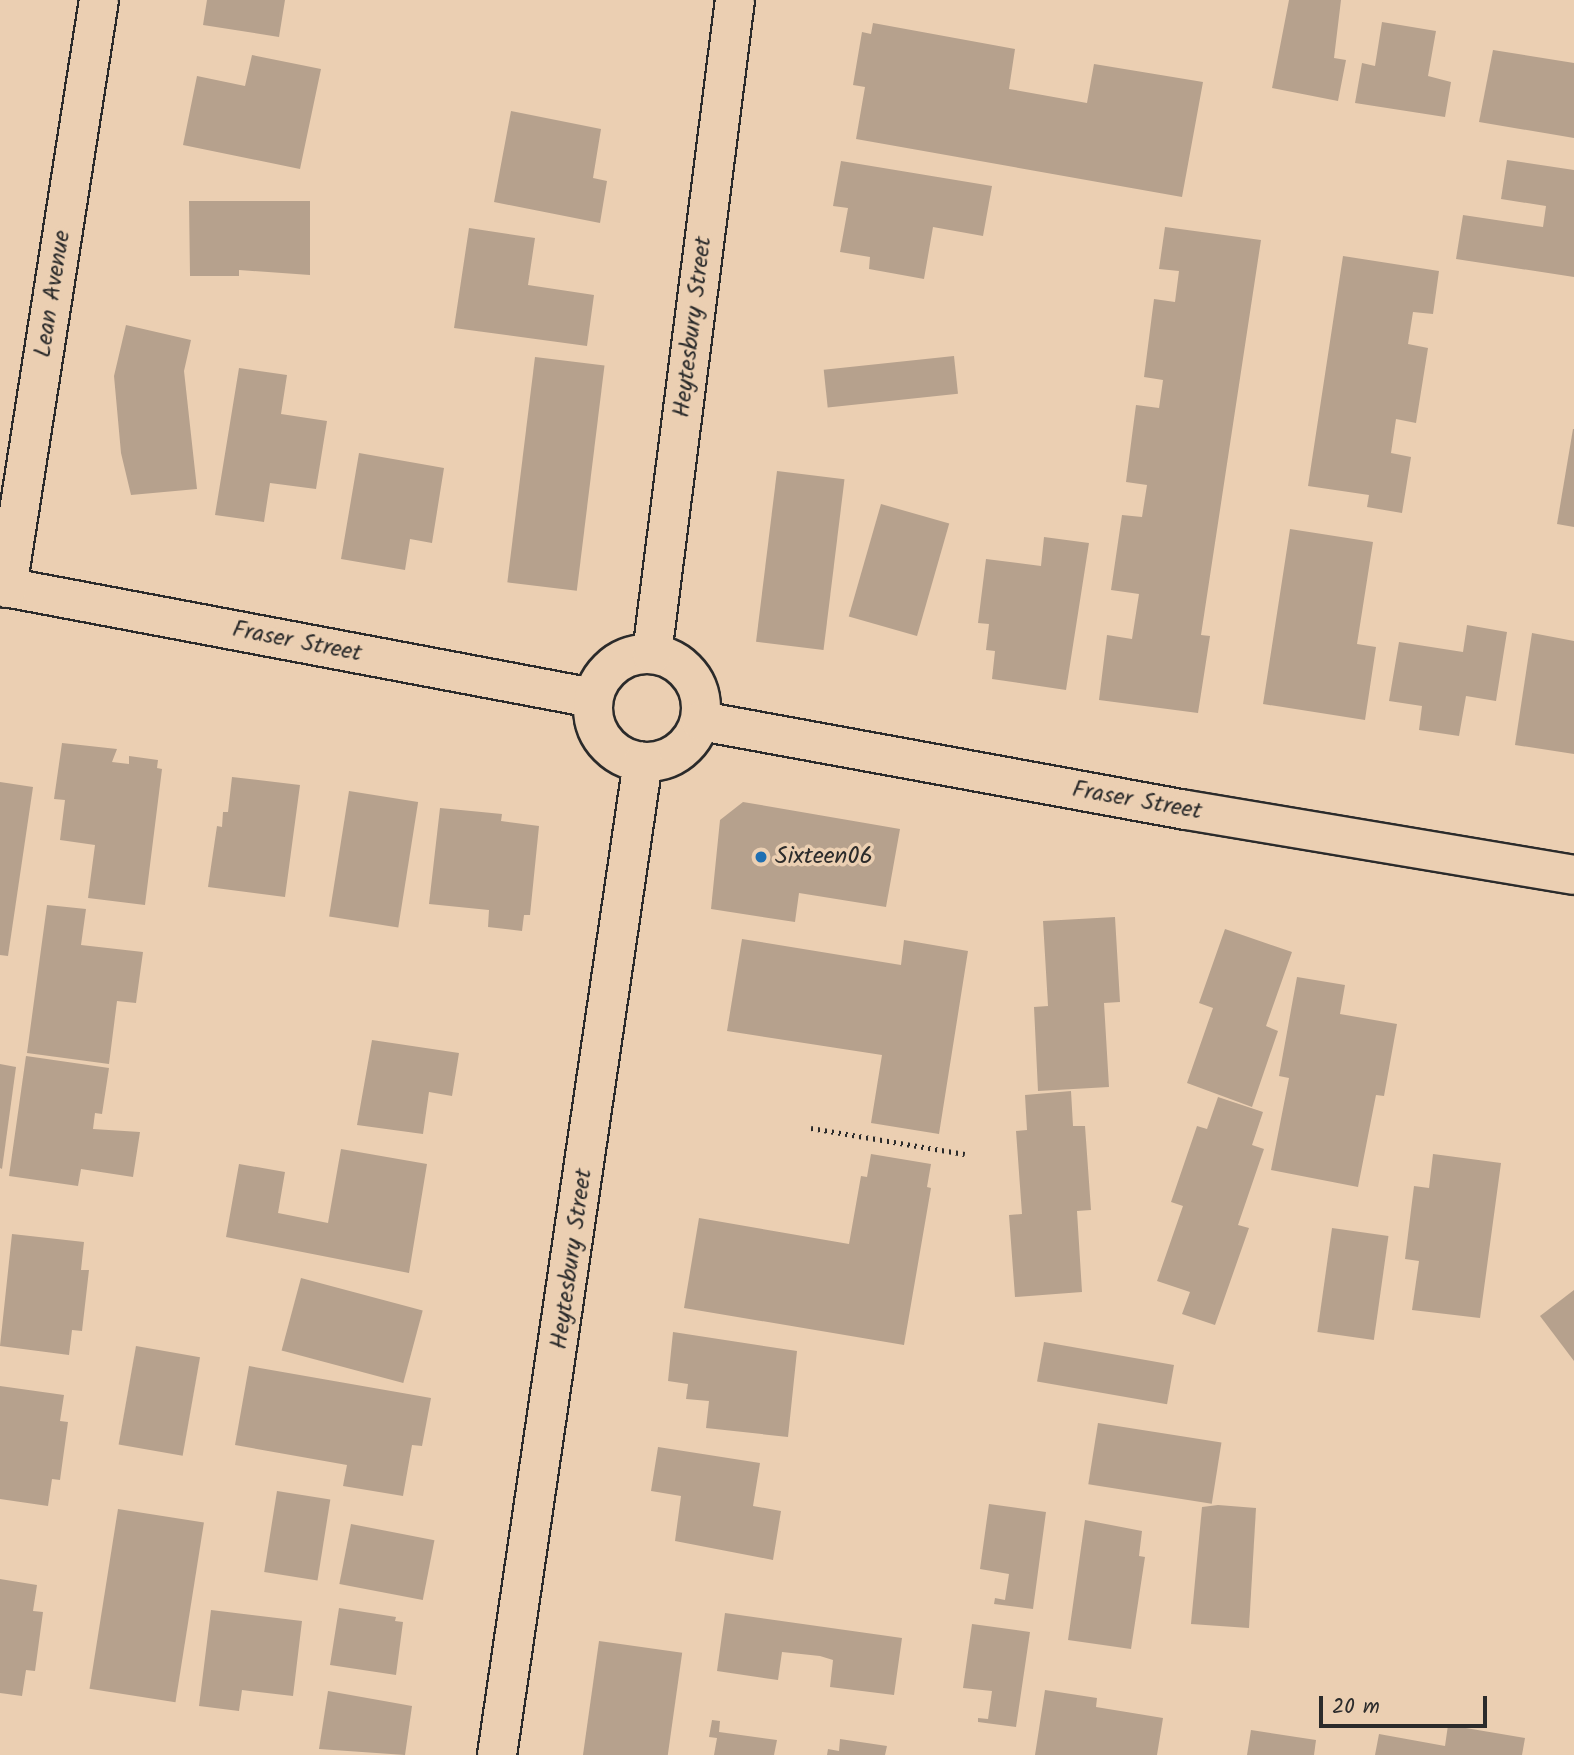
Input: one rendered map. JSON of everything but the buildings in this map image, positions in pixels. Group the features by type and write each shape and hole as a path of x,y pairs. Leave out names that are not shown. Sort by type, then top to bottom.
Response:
{"street":[{"name":"Lean Avenue","path":"3,587 99,0"},
{"name":"Heytesbury Street","path":"652,654 735,0"},
{"name":"Fraser Street","path":"3,587 593,698"},
{"path":"652,654 686,669 702,703 701,721 690,741 672,757 643,762 610,748 593,716 593,698 608,670 621,660 652,654"},
{"name":"Fraser Street","path":"701,721 1186,810 1574,875"},
{"name":"Heytesbury Street","path":"498,1755 643,762"}],"path":[{"path":"811,1128 965,1154"}],"place":[{"name":"Sixteen06","path":"761,857"}]}
